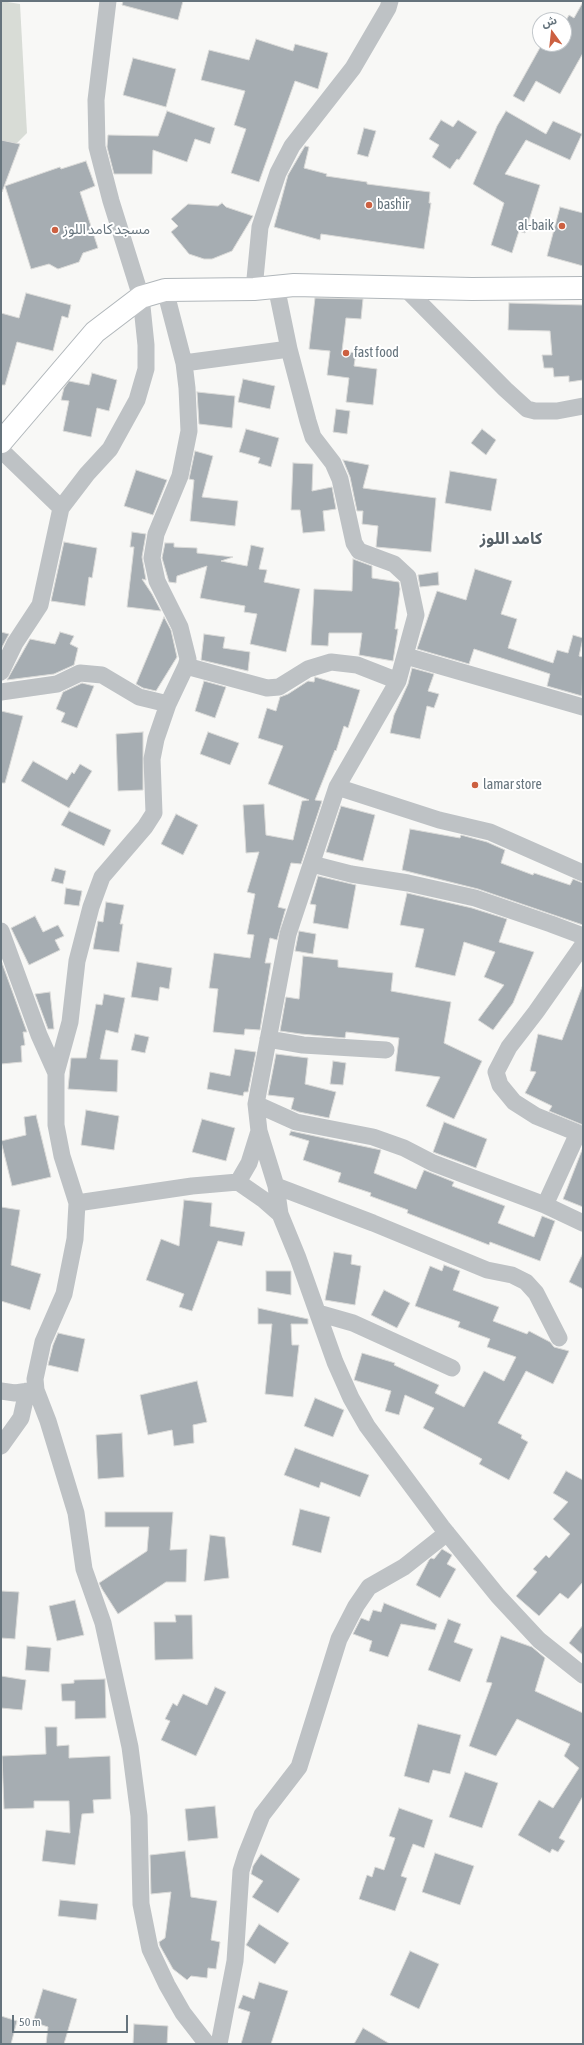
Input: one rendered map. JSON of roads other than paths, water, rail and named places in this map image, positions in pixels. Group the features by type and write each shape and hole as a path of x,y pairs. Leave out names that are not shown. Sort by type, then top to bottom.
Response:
{"main road":[{"path":"1,442 95,332 141,297 165,290 254,288 276,286 583,288"}],"street":[{"path":"1,672 16,643 40,605 61,508 86,474 110,449 137,400 146,369 146,345 141,297 111,200 97,147 96,100 108,1"},
{"path":"254,288 260,227 278,173 292,146 353,68 388,8 390,1"},
{"path":"276,286 288,349 313,437 333,463 340,478 354,543 359,551 394,564 408,577 416,615 398,681 337,787 288,934 256,1104 259,1131 276,1186 280,1214 345,1384 367,1426 447,1533 498,1596 539,1640 583,1675"},
{"path":"405,288 505,389 528,408 535,411 557,411 583,406"},
{"path":"1,1446 21,1418 32,1391 43,1342 64,1294 75,1239 77,1203 62,1156 56,1125 56,1072 70,1022 77,961 91,907 102,877 145,827 154,813 152,759 156,739 168,704 188,659 180,627 157,581 152,558 156,534 180,476 187,446 189,417 184,363 165,290"},
{"path":"184,363 288,349"},
{"path":"1,450 61,508"},
{"path":"406,656 583,707"},
{"path":"186,666 267,688 279,688 308,669 331,662 357,665 398,681"},
{"path":"1,692 57,684 80,673 102,675 139,697 168,704"},
{"path":"337,787 439,820 490,832 583,873"},
{"path":"312,864 351,874 408,883 474,898 583,936"},
{"path":"2,939 39,1035 56,1072"},
{"path":"545,1205 580,1134 536,1116 514,1102 500,1085 496,1072 509,1047 536,1012 583,945"},
{"path":"268,1039 304,1045 386,1050"},
{"path":"256,1104 296,1122 373,1137 404,1148 433,1163 545,1205 583,1223"},
{"path":"238,1182 249,1163 259,1131"},
{"path":"77,1203 185,1187 238,1182 264,1200 280,1214"},
{"path":"276,1186 373,1223 488,1270 517,1277 526,1282 536,1294 559,1338"},
{"path":"318,1313 353,1323 452,1368"},
{"path":"1,1391 32,1391"},
{"path":"32,1391 48,1420 76,1513 84,1569 103,1623 130,1747 139,1816 142,1904 150,1949 166,1985 207,2044"},
{"path":"219,2044 235,1961 242,1871 246,1855 262,1815 299,1767 339,1639 356,1606 369,1587 404,1567 447,1533"}],"place":[{"name":"bashir","path":"369,205"},
{"name":"al-baik","path":"562,226"},
{"name":"مسجد كامد اللوز","path":"55,230"},
{"name":"fast food","path":"346,353"},
{"name":"lamar store","path":"475,785"}],"district":[{"name":"كامد اللوز","path":"511,539"}]}
